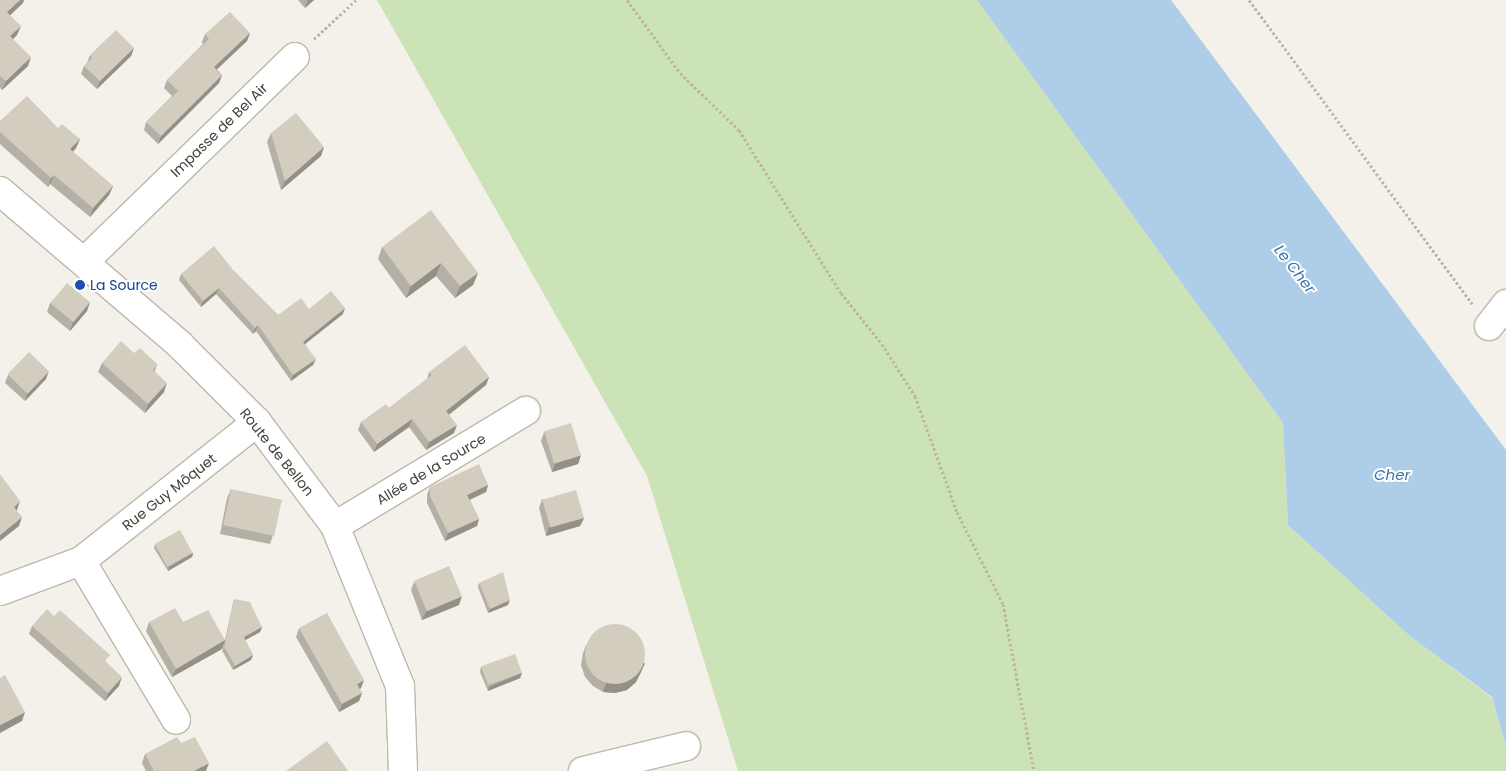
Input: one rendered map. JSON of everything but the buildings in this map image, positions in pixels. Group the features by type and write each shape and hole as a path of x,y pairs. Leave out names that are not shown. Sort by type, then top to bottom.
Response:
{"street":[{"name":"Impasse de Bel Air","path":"84,262 295,57"},
{"name":"Route de Bellon","path":"0,191 180,345 257,422 335,526 400,686 402,771"},
{"path":"1489,326 1506,304"},
{"name":"Allée de la Source","path":"335,526 526,411"},
{"name":"Rue Guy Môquet","path":"0,591 81,562 257,422"},
{"path":"81,562 176,720"},
{"path":"583,771 686,746"}],"path":[{"path":"295,57 356,0"},
{"path":"627,0 680,73 739,130 840,293 882,344 915,396 957,512 1003,604 1034,771"},
{"path":"1249,0 1489,326"}],"green space":[{"path":"377,0 977,0 1283,423 1288,525 1411,637 1492,698 1506,746 1506,771 738,771 647,476"}],"water":[{"name":"Cher","path":"977,0 1171,0 1506,450 1506,746 1492,697 1411,637 1288,525 1283,423"}],"place":[{"name":"La Source","path":"80,285"}],"water label":[{"name":"Le Cher","path":"1295,269"}]}
